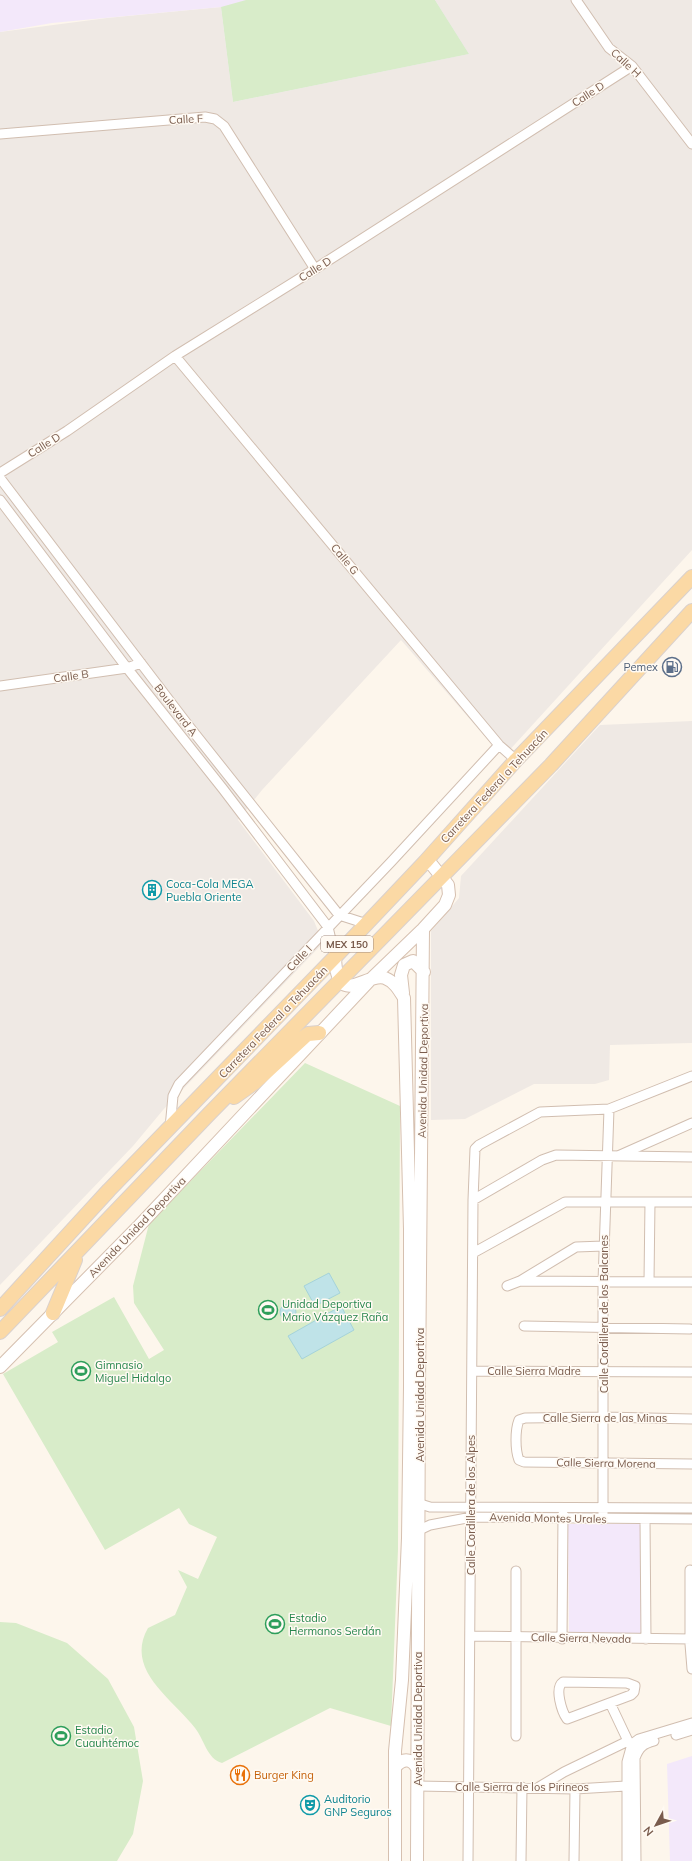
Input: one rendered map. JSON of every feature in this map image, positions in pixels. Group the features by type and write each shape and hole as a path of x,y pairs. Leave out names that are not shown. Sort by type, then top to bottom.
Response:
{"main road":[{"name":"Carretera Federal a Tehuacán","path":"0,1309 109,1190 170,1129 367,924 425,862 516,760 692,577"},
{"name":"Carretera Federal a Tehuacán","path":"0,1332 209,1114 550,764 692,611"},
{"path":"209,1114 254,1083 308,1034 319,1033"},
{"path":"53,1313 79,1250"}],"street":[{"name":"Calle H","path":"576,0 609,48 632,66 692,144"},
{"name":"Calle D","path":"0,473 67,431 175,356 315,269 632,66"},
{"name":"Calle F","path":"0,134 205,117 215,120 224,126 315,269"},
{"name":"Calle G","path":"175,356 500,745 516,760"},
{"name":"Boulevard A","path":"0,478 188,725 340,916"},
{"name":"Boulevard A","path":"0,500 127,668 328,927 335,957"},
{"name":"Calle B","path":"0,686 127,668 141,663"},
{"name":"Calle I","path":"170,1129 173,1096 179,1084 340,916 500,745"},
{"path":"234,804 245,796"},
{"name":"Avenida Unidad Deportiva","path":"0,1367 138,1227 319,1033 445,905 449,894 448,885 432,864 425,862"},
{"path":"340,916 367,924"},
{"name":"Avenida Unidad Deportiva","path":"395,1861 396,1766 402,1680 408,1538 415,1284 415,1229 424,972 423,929"},
{"path":"335,957 336,971 340,980"},
{"path":"404,998 401,975 404,965 413,961 424,972"},
{"name":"Avenida Unidad Deportiva","path":"340,980 347,985 352,986 384,977 396,984 404,998 415,1229"},
{"path":"609,1109 692,1076"},
{"name":"Calle Cordillera de los Alpes","path":"468,1861 470,1787 473,1200 475,1149 479,1145 540,1112 609,1109"},
{"name":"Calle Cordillera de los Balcanes","path":"603,1519 603,1282 609,1109"},
{"path":"616,1157 692,1123"},
{"path":"473,1200 542,1160 556,1155 607,1157 692,1157"},
{"path":"473,1253 556,1205 564,1202 692,1202"},
{"path":"650,1202 650,1281"},
{"path":"507,1286 520,1281 576,1247 604,1246"},
{"path":"520,1281 692,1282"},
{"name":"Avenida Unidad Deportiva","path":"415,1284 424,1506 417,1861"},
{"path":"524,1326 690,1329"},
{"name":"Calle Sierra Madre","path":"472,1371 692,1372"},
{"name":"Calle Sierra de las Minas","path":"520,1460 517,1455 517,1433 519,1420 604,1417 692,1418"},
{"name":"Calle Sierra Morena","path":"520,1460 524,1462 692,1464"},
{"name":"Avenida Montes Urales","path":"408,1498 424,1506 472,1512 563,1519 692,1519"},
{"path":"562,1639 563,1508"},
{"name":"Avenida Montes Urales","path":"408,1538 424,1527 472,1512 563,1508 692,1508"},
{"path":"645,1519 646,1639"},
{"path":"516,1570 516,1736"},
{"path":"690,1570 692,1669"},
{"name":"Calle Sierra Nevada","path":"470,1636 562,1639 691,1639"},
{"path":"563,1682 627,1683 635,1686 634,1692 631,1695 610,1703 567,1719 558,1687 563,1682"},
{"path":"610,1703 633,1745 635,1758 636,1861"},
{"path":"627,1861 626,1762 633,1745 639,1739 692,1723"},
{"path":"538,1787 564,1772 633,1745 643,1744 692,1730"},
{"path":"396,1766 404,1760 409,1760 413,1762 418,1771"},
{"name":"Calle Sierra de los Pirineos","path":"418,1786 538,1787 575,1789 626,1786"},
{"path":"521,1861 522,1787"},
{"path":"574,1861 575,1789"}],"shaded area":[{"path":"0,0 435,0 469,54 233,102 221,7 52,23 0,32"},
{"path":"435,0 692,0 692,550 505,755 488,740 401,640 262,790 238,820 314,921 323,943 163,1110 133,1146 0,1285 0,32 107,18 221,7 233,102 468,54"},
{"path":"692,721 692,1043 610,1045 609,1080 595,1084 534,1084 465,1119 431,1120 431,931 459,898 461,876 600,725"},
{"path":"568,1524 642,1524 643,1635 569,1635"},
{"path":"692,1756 692,1861 670,1861 667,1764"}],"green space":[{"path":"246,0 435,0 469,54 233,102 221,7"},
{"name":"Unidad Deportiva Mario Vázquez Raña","path":"305,1063 400,1106 398,1549 391,1726 330,1708 222,1763 217,1761 209,1753 195,1728 154,1683 142,1657 142,1643 148,1628 175,1615 187,1587 178,1570 198,1579 217,1537 189,1524 179,1508 105,1550 3,1374 58,1342 52,1332 114,1297 149,1359 164,1350 134,1303 133,1286 149,1224"},
{"name":"Estadio Cuauhtémoc","path":"0,1622 16,1623 67,1643 108,1679 134,1727 143,1781 133,1834 117,1861 0,1861"}],"water":[{"path":"329,1273 340,1293 315,1306 304,1286"},
{"path":"288,1304 294,1306 296,1312 294,1318 288,1320 282,1318 280,1312 282,1306"},
{"path":"341,1306 354,1330 302,1359 288,1336"}],"place":[{"name":"Pemex","path":"672,667"},
{"name":"Coca-Cola MEGA Puebla Oriente","path":"152,890"},
{"name":"Unidad Deportiva Mario Vázquez Raña","path":"268,1310"},
{"name":"Gimnasio Miguel Hidalgo","path":"81,1371"},
{"name":"Estadio Hermanos Serdán","path":"275,1624"},
{"name":"Estadio Cuauhtémoc","path":"61,1736"},
{"name":"Burger King","path":"240,1775"},
{"name":"Auditorio GNP Seguros","path":"310,1805"}]}
